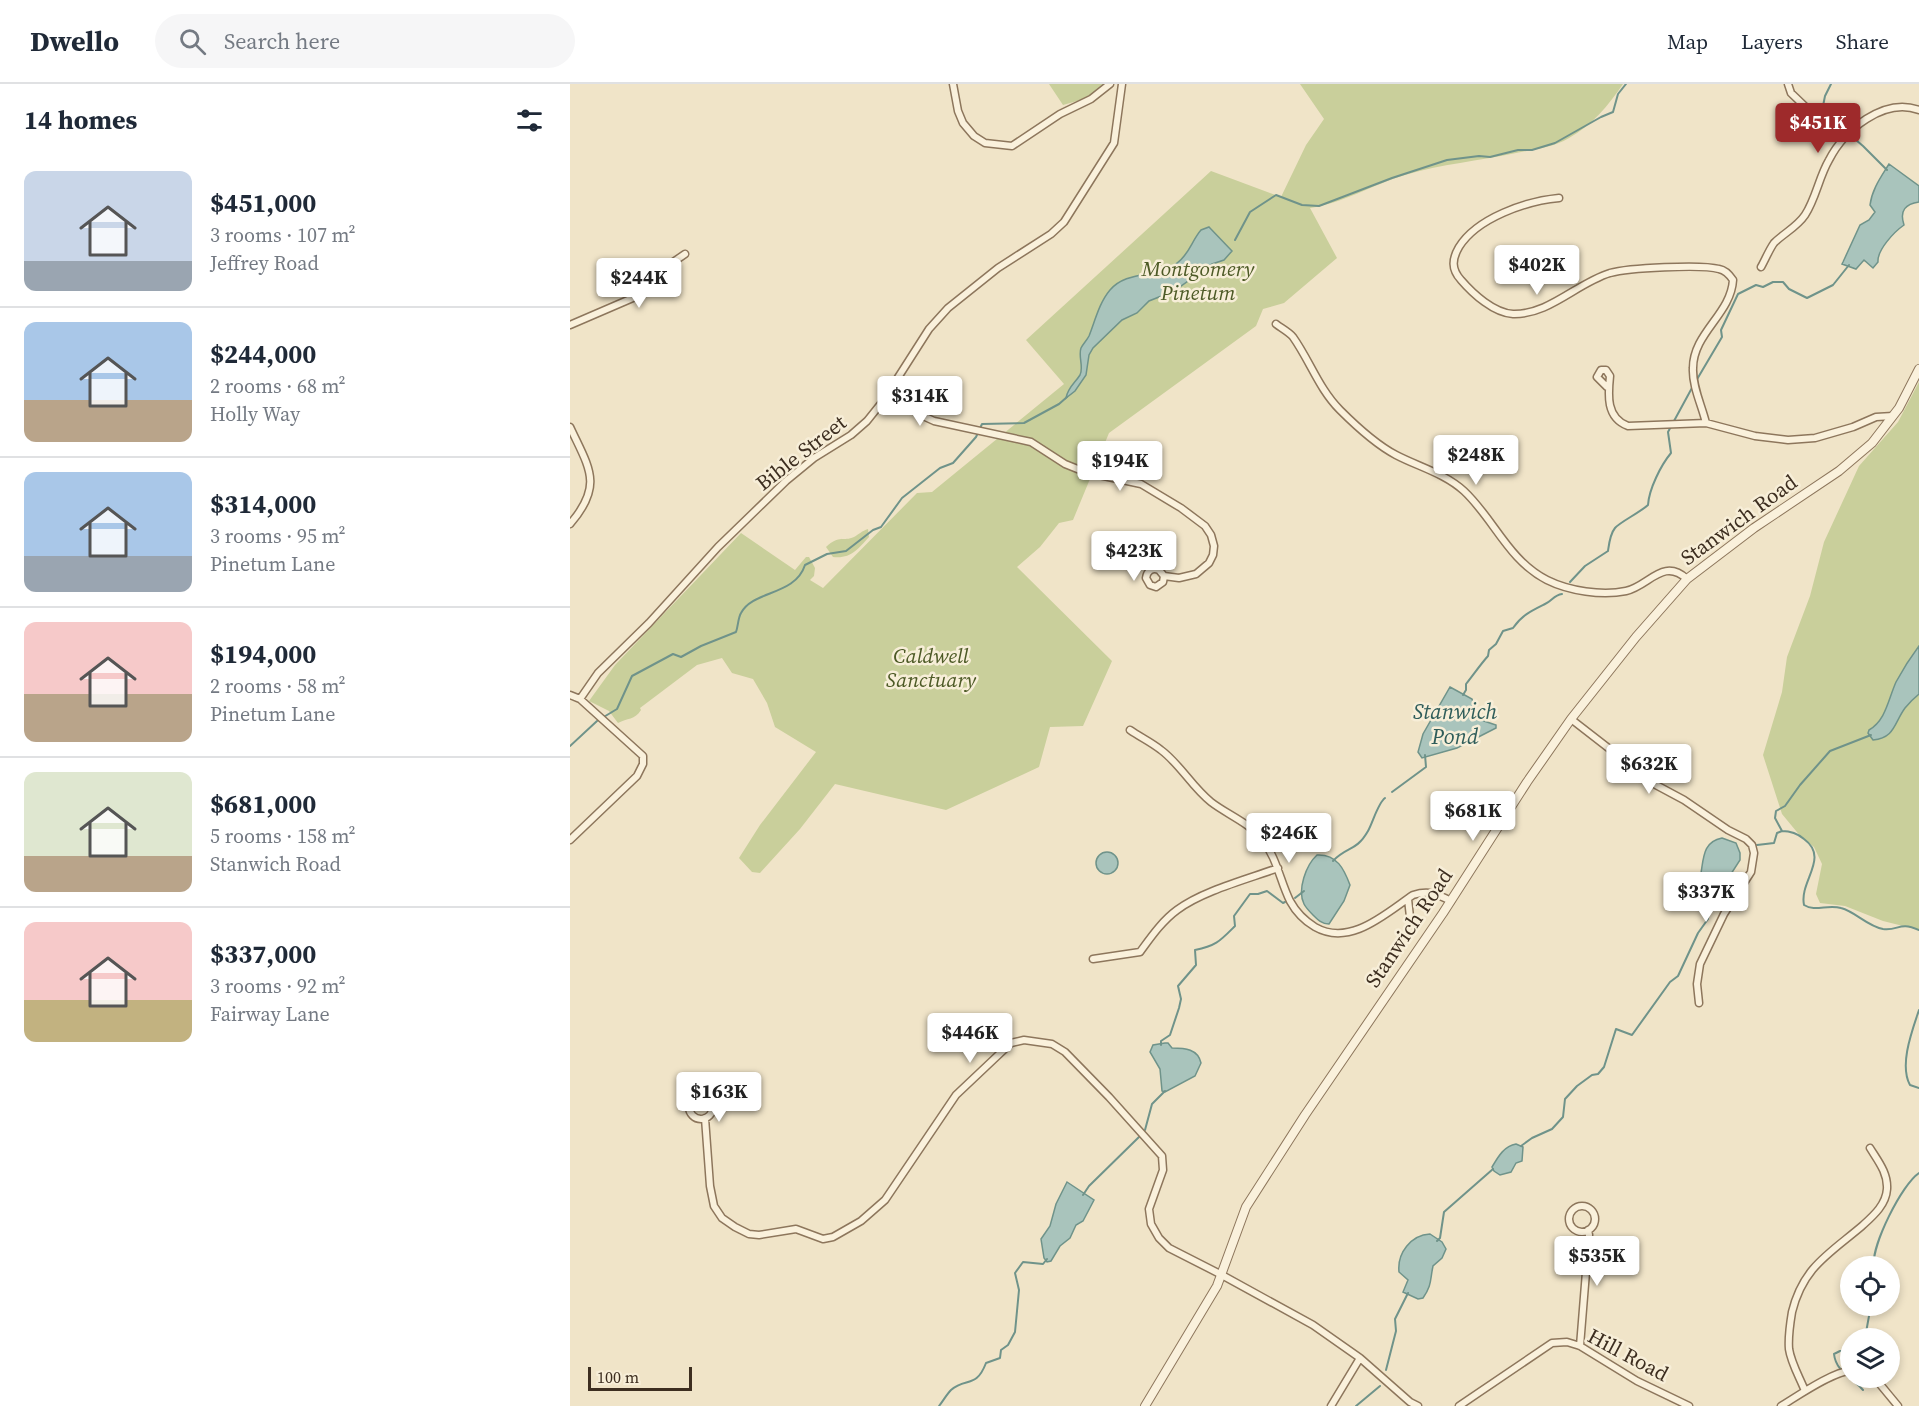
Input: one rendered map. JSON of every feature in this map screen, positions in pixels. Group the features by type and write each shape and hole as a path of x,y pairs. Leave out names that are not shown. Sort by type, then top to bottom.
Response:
{"street":[{"path":"954,84 958,113 974,136 985,143 1012,146 1060,114 1091,99 1110,84"},
{"name":"Bible Street","path":"580,699 598,674 649,623 730,535 802,467 858,429 878,407 929,329 948,308 998,268 1051,234 1071,212 1114,143 1122,84"},
{"path":"1788,84 1791,93 1841,141"},
{"path":"1761,267 1773,245 1807,212 1827,163 1841,141 1867,119 1885,109 1903,107 1919,110"},
{"path":"1558,198 1545,199 1509,211 1479,225 1464,239 1456,253 1453,266 1455,273 1497,310 1513,314 1541,308 1610,273 1709,268 1725,271 1733,280 1731,293 1699,344 1693,368 1696,390 1706,423"},
{"path":"570,325 635,297 666,267 685,255"},
{"path":"1276,324 1292,335 1318,382 1340,410 1393,454 1438,473 1465,492 1515,555 1534,573 1560,585 1602,592 1630,590 1655,575 1671,570 1687,579"},
{"name":"Stanwich Road","path":"1145,1406 1217,1286 1246,1207 1260,1184 1571,719 1636,637 1687,579 1748,533 1844,468 1877,437 1893,416 1919,369"},
{"path":"1607,387 1612,413 1618,422 1636,427 1706,423 1755,436 1788,440 1815,438 1853,428 1876,417 1893,416"},
{"path":"892,388 923,416 934,421 1031,442 1065,464 1085,472 1141,484 1181,508 1201,523 1211,535 1214,546 1213,555 1209,563 1196,574 1179,578 1164,576"},
{"path":"570,428 592,479 587,496 570,524"},
{"path":"570,695 580,699 643,756 643,764 637,776 570,840"},
{"path":"1571,719 1656,784 1719,825 1746,839 1752,845 1754,858 1751,873 1724,914 1700,964 1697,984 1699,1003"},
{"path":"1130,730 1162,750 1197,790 1213,803 1254,830 1272,854 1295,909 1312,925 1329,933 1348,933 1360,929 1423,892 1431,891 1451,901"},
{"path":"1093,959 1140,952 1177,909 1209,893 1278,868"},
{"path":"1408,899 1413,924"},
{"path":"705,1118 710,1186 714,1206 722,1218 749,1234 796,1229 823,1239 861,1221 885,1200 947,1106 983,1068 1011,1044 1024,1040 1052,1044 1065,1052 1110,1097 1162,1156 1163,1170 1149,1209 1151,1224 1168,1248 1313,1325 1360,1358 1410,1402 1418,1406"},
{"path":"1805,1391 1789,1350 1789,1325 1796,1296 1804,1279 1814,1266 1874,1215 1883,1202 1887,1189 1885,1172 1870,1148"},
{"path":"1580,1346 1588,1230 1594,1223 1595,1216 1587,1207 1579,1207 1572,1211 1570,1223 1576,1229 1588,1230"},
{"name":"Hill Road","path":"1459,1406 1552,1343 1567,1342 1580,1346 1637,1381 1689,1406"},
{"path":"1331,1406 1360,1358"},
{"path":"1781,1406 1840,1373"},
{"path":"1883,1388 1898,1406"}],"green space":[{"path":"1049,84 1107,84 1084,99 1063,105"},
{"name":"Caldwell Sanctuary","path":"1300,84 1623,84 1592,121 1577,133 1556,144 1419,171 1334,202 1310,208 1337,258 1284,303 1263,309 1256,326 1109,433 1073,520 1059,523 1040,547 1017,567 1112,661 1083,726 1050,727 1039,767 946,810 835,784 800,829 760,873 752,872 739,858 760,825 816,752 775,727 767,703 753,679 732,673 722,658 697,665 640,708 636,716 618,723 609,711 589,701 615,665 741,533 795,570 806,557 809,557 815,568 814,576 810,580 823,588 917,493 932,492 1064,384 1026,340 1211,171 1281,197 1306,145 1324,119"},
{"path":"1919,382 1919,930 1883,921 1845,906 1820,903 1816,894 1822,864 1814,847 1801,837 1782,814 1763,755 1782,692 1787,657 1810,596 1824,542 1859,466 1898,422"},
{"path":"868,529 869,537 849,555 833,557 826,547 838,539 854,537"}],"water":[{"path":"1889,164 1919,186 1919,202 1907,206 1902,215 1904,225 1887,242 1873,268 1864,260 1856,269 1842,264 1860,225 1869,220 1875,212 1870,205 1871,199 1877,183"},
{"path":"1209,227 1232,251 1224,260 1212,264 1174,291 1149,301 1137,313 1122,320 1093,348 1089,355 1086,375 1075,391 1066,398 1081,372 1081,348 1110,290 1125,279 1160,271 1177,263 1185,256 1201,230"},
{"path":"1919,646 1919,694 1905,708 1890,733 1873,740 1868,733 1869,730 1883,715 1896,682"},
{"name":"Stanwich Pond","path":"1450,687 1472,699 1478,716 1496,725 1496,728 1457,748 1422,758 1418,752 1423,734"},
{"path":"1722,838 1736,843 1740,860 1713,902 1699,908 1693,892 1700,878 1705,853 1710,844"},
{"path":"1107,852 1115,855 1118,863 1115,871 1107,874 1099,871 1096,863 1099,855"},
{"path":"1317,855 1324,855 1335,860 1345,873 1350,885 1344,901 1329,924 1315,917 1302,898 1304,878 1309,865"},
{"path":"1168,1043 1172,1048 1194,1052 1201,1063 1195,1076 1165,1092 1162,1091 1160,1069 1150,1052 1153,1045"},
{"path":"1516,1144 1523,1147 1522,1161 1516,1163 1511,1172 1500,1175 1492,1167 1505,1150"},
{"path":"1067,1182 1094,1200 1083,1221 1076,1225 1070,1238 1060,1246 1051,1261 1047,1262 1044,1258 1041,1239 1050,1226 1056,1204"},
{"path":"1430,1234 1442,1242 1446,1249 1442,1258 1433,1266 1426,1293 1423,1298 1418,1299 1403,1292 1408,1280 1399,1272 1400,1258 1411,1241"}],"waterway":[{"path":"1235,240 1250,212 1276,195 1302,205 1319,206 1447,160 1490,157 1518,150 1532,150 1555,143 1613,112 1618,94 1626,84"},
{"path":"1831,84 1825,96 1822,111 1887,170"},
{"path":"1696,381 1722,337 1721,330 1738,294 1756,285 1763,287 1773,282 1783,282 1789,289 1807,298 1833,285 1849,265"},
{"path":"1570,582 1585,566 1608,551 1615,528 1648,505 1656,478 1671,453 1668,432 1693,386"},
{"path":"570,746 597,721 617,709 632,676 673,654 681,657 736,632 740,615 755,600 784,588 800,575 805,565 827,554 846,551 873,530 881,527 902,498 940,468 953,463 976,437 982,424 1024,423 1059,404 1067,397"},
{"path":"1463,695 1466,684 1488,656 1489,650 1496,644 1503,631 1513,628 1527,614 1562,594"},
{"path":"1782,831 1775,818 1776,811 1785,806 1830,751 1871,735"},
{"path":"1392,792 1426,767 1425,755"},
{"path":"1333,861 1364,838 1385,798"},
{"path":"1782,831 1788,831 1801,837 1811,846 1814,854 1804,905 1813,908 1841,908 1883,929 1907,926 1919,930"},
{"path":"1757,845 1774,843 1777,833 1782,831"},
{"path":"1161,1045 1161,1041 1170,1035 1179,1008 1181,999 1178,986 1196,965 1195,950 1217,942 1235,926 1234,916 1250,894 1267,891 1283,903 1285,902"},
{"path":"1295,898 1304,891"},
{"path":"1521,1146 1552,1129 1563,1117 1565,1099 1577,1086 1592,1075 1598,1074 1604,1067 1616,1029 1632,1035 1670,982 1678,976 1698,933 1708,919 1709,902"},
{"path":"1919,1010 1906,1058 1910,1085 1919,1088"},
{"path":"1145,1130 1152,1104 1165,1091"},
{"path":"1083,1195 1089,1186 1139,1137"},
{"path":"1437,1241 1440,1238 1444,1212 1493,1169"},
{"path":"1874,1256 1882,1231 1896,1202 1904,1189 1919,1173"},
{"path":"939,1406 956,1386 974,1380 986,1363 1000,1358 1001,1350 1008,1345 1015,1332 1019,1290 1015,1273 1023,1262 1043,1264 1047,1259"},
{"path":"1386,1370 1396,1331 1395,1319 1408,1293"},
{"path":"1867,1328 1869,1316"},
{"path":"1840,1351 1834,1354 1840,1368"},
{"path":"1356,1406 1380,1386"}],"park label":[{"name":"Montgomery Pinetum","path":"1198,281"}]}
